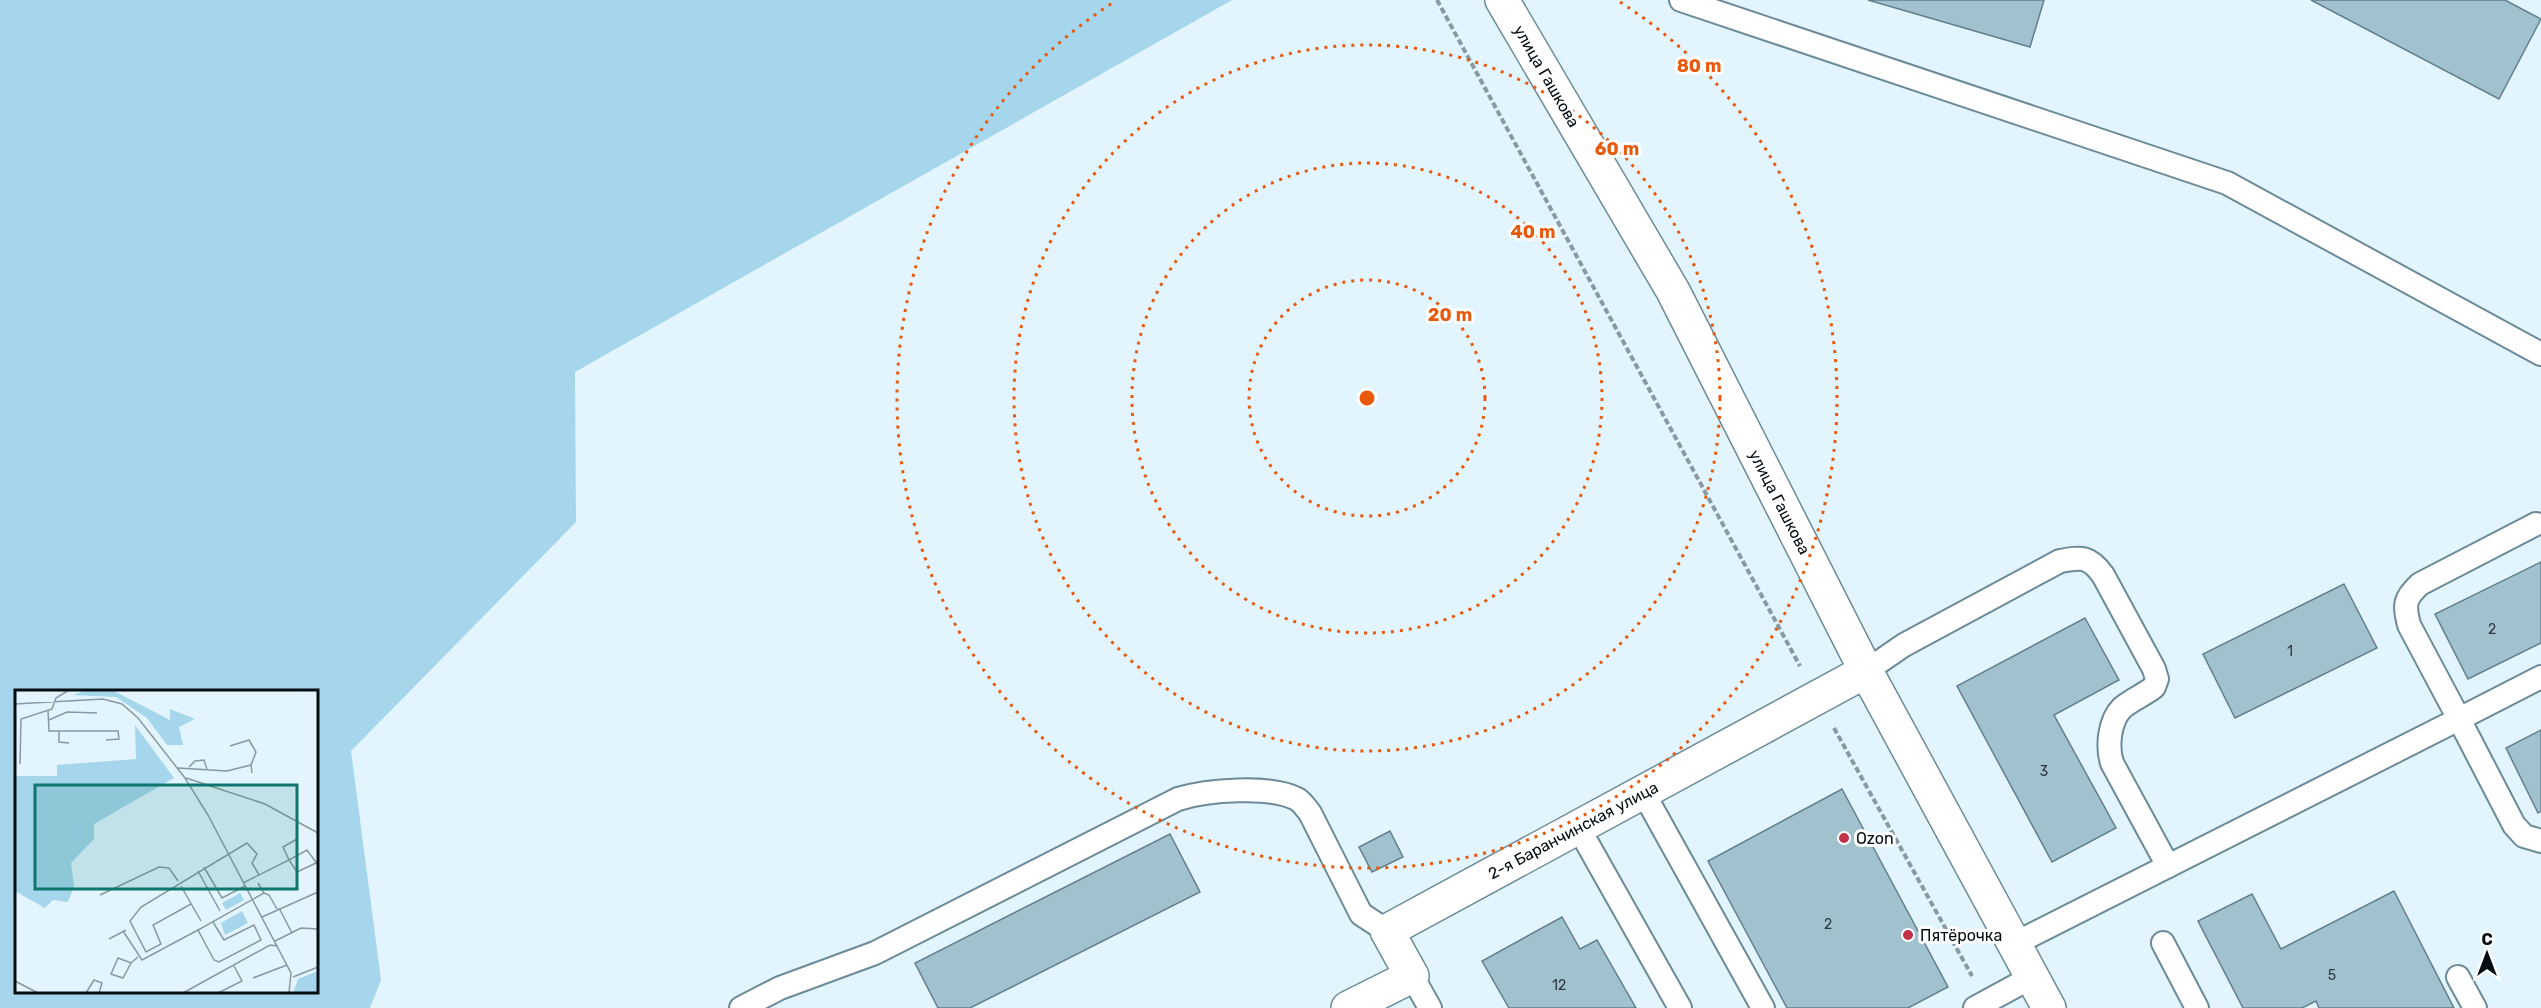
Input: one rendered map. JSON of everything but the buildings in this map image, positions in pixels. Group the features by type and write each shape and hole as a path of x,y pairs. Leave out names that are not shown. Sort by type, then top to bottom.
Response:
{"street":[{"name":"улица Гашкова","path":"1502,0 1673,291 1866,671 2049,1008"},
{"name":"2-я Баранчинская улица","path":"1387,931 1866,671"},
{"path":"1348,1008 1412,976 1387,931"}],"lane":[{"path":"1681,0 2227,183 2541,354"},
{"path":"2536,524 2420,584 2408,596 2405,609 2409,625 2514,825 2524,836 2541,841"},
{"path":"1866,671 1904,645 2060,561 2078,558 2094,562 2103,574 2154,669 2157,679 2154,687 2120,710 2109,740 2108,751 2112,763 2168,866"},
{"path":"2014,944 2541,677"},
{"path":"741,1008 780,988 875,953 1178,799 1198,792 1219,790 1282,794 1299,800 1310,813 1361,914 1387,931"},
{"path":"1643,792 1762,1008"},
{"path":"1578,827 1680,1008"},
{"path":"2163,943 2197,1008"},
{"path":"1412,976 1430,1008"},
{"path":"1980,1005 2032,977"},
{"path":"2458,977 2475,1008"}],"path":[{"path":"1437,0 1817,698 1980,1005"}],"shaded area":[{"path":"0,0 1232,0 575,372 576,522 351,751 381,980 370,1008 0,1008"}],"place":[{"name":"Ozon","path":"1844,838"},
{"name":"Пятёрочка","path":"1908,935"}]}
